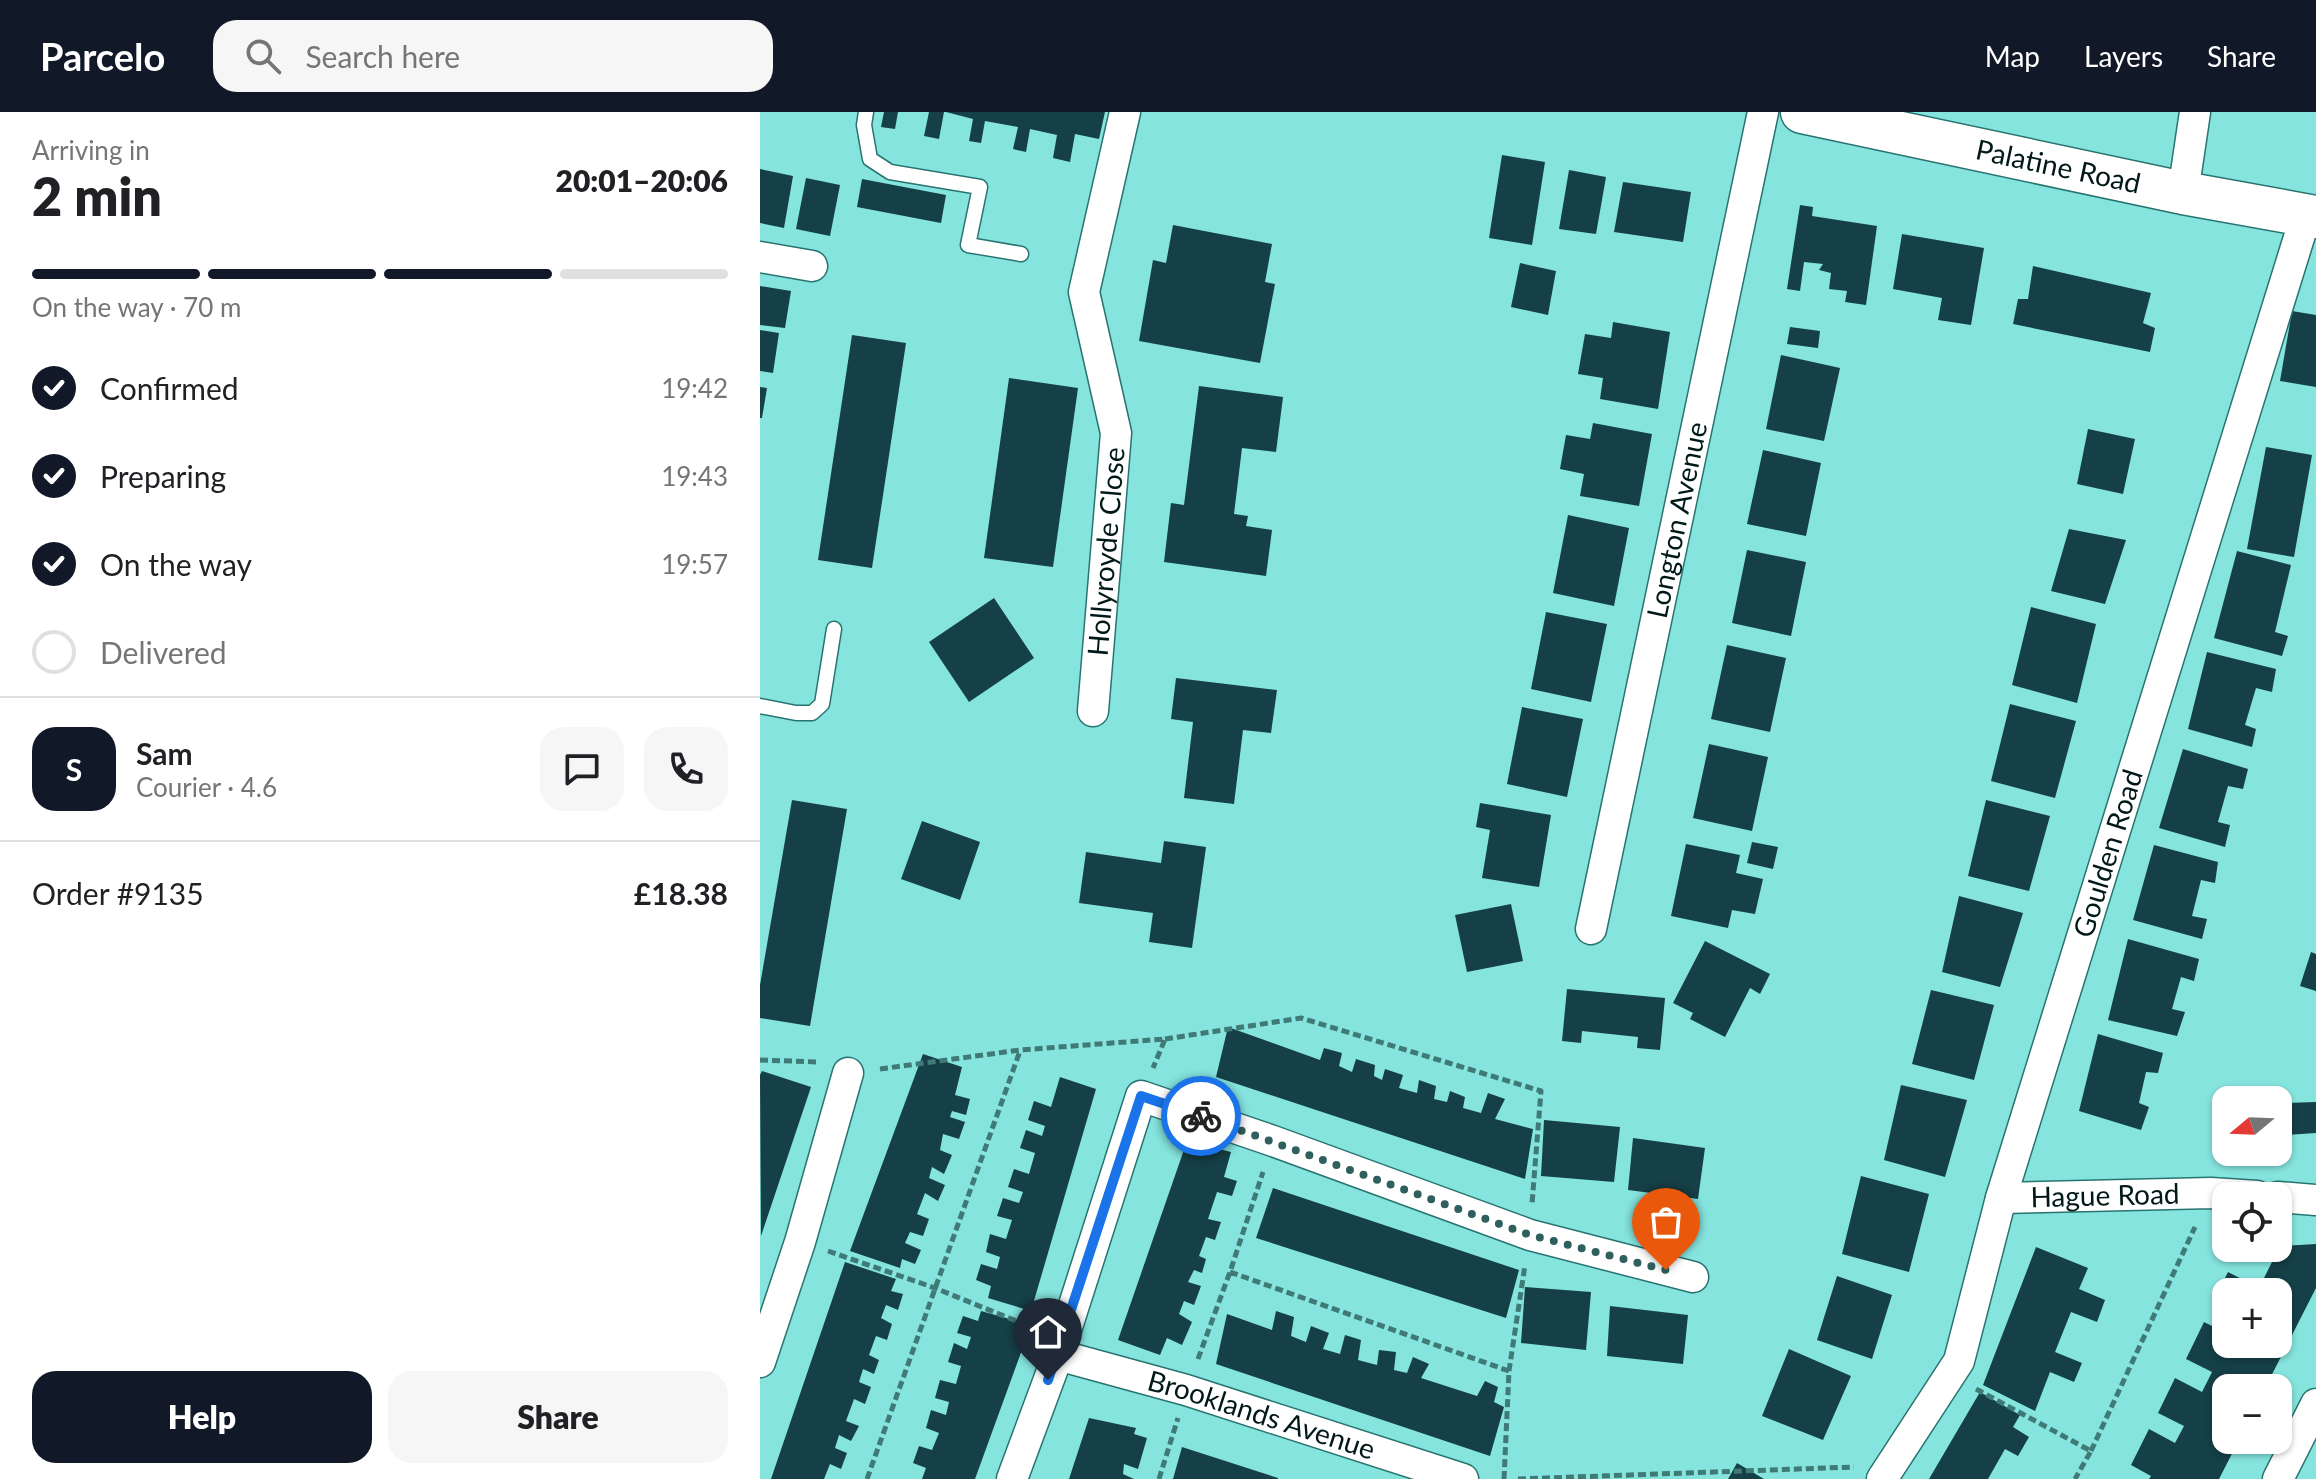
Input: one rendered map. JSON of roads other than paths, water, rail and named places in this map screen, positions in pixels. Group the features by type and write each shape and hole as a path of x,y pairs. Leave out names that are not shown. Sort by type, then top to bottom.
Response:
{"main road":[{"name":"Palatine Road","path":"1802,112 2183,193 2311,216"}],"street":[{"name":"Hollyroyde Close","path":"1093,711 1116,433 1084,292 1125,112"},
{"name":"Longton Avenue","path":"1591,929 1763,112"},
{"path":"2183,193 2195,112"},
{"name":"Goulden Road","path":"1886,1472 1959,1361 2001,1198 2311,216"},
{"path":"760,257 812,266"},
{"path":"760,1362 800,1242 848,1073"},
{"path":"1012,1479 1060,1347 1141,1096 1530,1235 1693,1277"},
{"name":"Hague Road","path":"2001,1198 2212,1193"},
{"path":"2292,1198 2316,1200"},
{"name":"Brooklands Avenue","path":"1060,1347 1463,1479"},
{"path":"2278,1479 2316,1404"}],"lane":[{"path":"866,112 864,125 870,159 890,172 980,187 968,245 1021,254"},
{"path":"760,706 812,713 822,704 834,629"}]}
